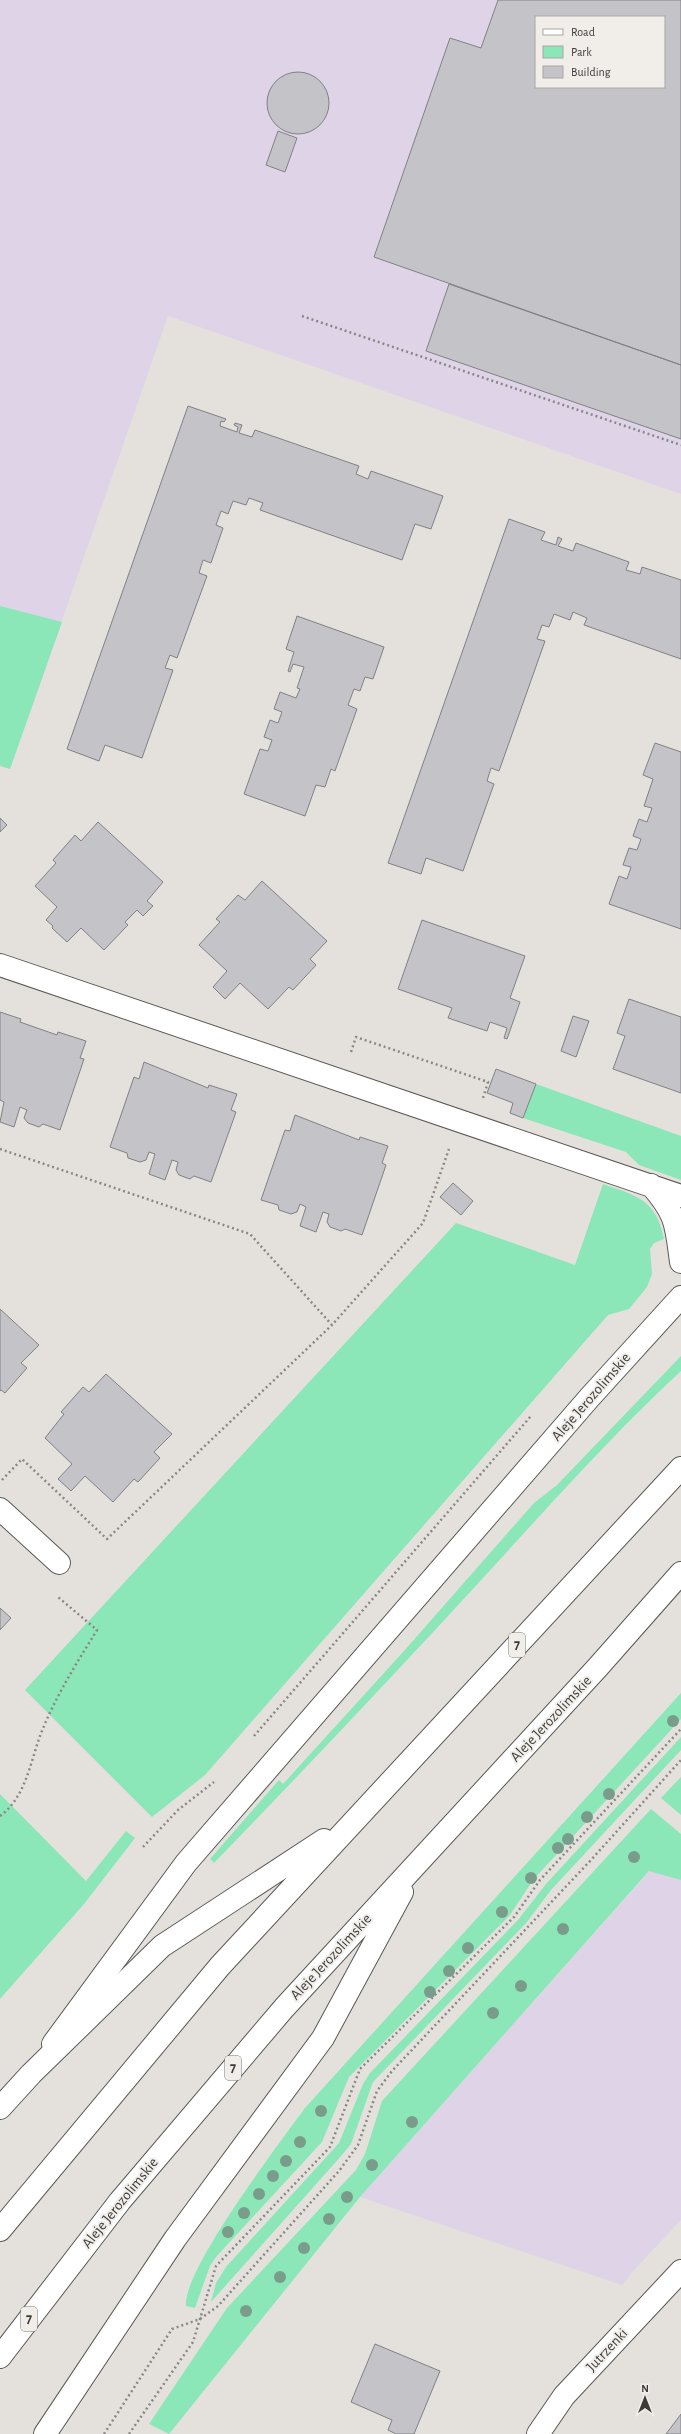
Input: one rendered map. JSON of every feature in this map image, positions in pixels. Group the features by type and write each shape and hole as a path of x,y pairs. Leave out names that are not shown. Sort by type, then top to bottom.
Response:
{"main road":[{"path":"0,965 681,1196"},
{"path":"651,1185 667,1203 675,1219 681,1262"},
{"name":"Aleje Jerozolimskie","path":"31,2074 186,1863 590,1397 681,1297"},
{"name":"7","path":"0,2230 220,1966 681,1468"},
{"path":"0,1510 59,1563"},
{"name":"Aleje Jerozolimskie","path":"0,2356 130,2189 284,2008 418,1863 681,1573"},
{"path":"0,2108 31,2074 162,1946 352,1822"},
{"path":"45,2434 175,2239 323,2038 418,1863"},
{"name":"Jutrzenki","path":"538,2434 564,2396 681,2271"}],"path":[{"path":"302,316 681,445"},
{"path":"0,1483 22,1459 107,1539 332,1325 423,1223 459,1120"},
{"path":"0,1149 250,1234 332,1325"},
{"path":"250,1740 322,1655 533,1414"},
{"path":"0,1816 11,1808 30,1771 40,1736 70,1675 97,1630 58,1597"},
{"path":"129,2434 193,2342 216,2266 330,2146 360,2070 514,1917 540,1880 681,1729"},
{"path":"104,2434 172,2329 200,2319 218,2306 339,2171 358,2145 377,2091 392,2071 591,1860 681,1760"},
{"path":"143,1847 178,1810 219,1779"}],"shaded area":[{"path":"0,0 681,0 681,494 168,316 10,769 0,766"},
{"path":"681,1836 681,2220 632,2272 622,2285 360,2197"}],"green space":[{"path":"0,606 62,622 10,769 0,766"},
{"path":"536,1084 681,1136 681,1180 639,1165 626,1152 523,1118"},
{"path":"603,1184 635,1196 650,1207 656,1215 664,1239 654,1243 650,1249 652,1274 647,1287 629,1309 608,1315 205,1775 152,1817 25,1690 456,1223 575,1265"},
{"path":"681,1356 681,1371 580,1472 383,1686 214,1863 210,1859 279,1780 283,1784 404,1651 534,1503 557,1485"},
{"path":"681,1693 681,1719 533,1880 510,1915 349,2077 322,2142 216,2257 210,2266 195,2308 186,2306 189,2289 200,2265 216,2237 235,2206 305,2108"},
{"path":"681,1737 681,1750 551,1890 527,1922 373,2082 351,2144 211,2302 216,2283 226,2267 339,2143 363,2084 370,2073 518,1920 546,1884"},
{"path":"681,1777 681,1815 661,1798"},
{"path":"0,1794 86,1881 126,1831 135,1838 84,1904 0,1999"},
{"path":"651,1809 681,1834 681,1880 649,1871 360,2197 169,2434 149,2424 227,2308 356,2170 365,2154 382,2101"}],"building":[{"path":"498,0 681,0 681,365 374,257 450,38 481,48"},
{"path":"298,72 310,75 320,81 326,91 329,103 326,115 320,125 310,131 298,134 286,131 276,125 270,115 267,103 270,91 276,81 286,75"},
{"path":"278,131 297,138 285,172 266,165"},
{"path":"449,284 681,365 681,439 426,351"},
{"path":"188,406 226,419 224,422 221,421 220,426 237,432 238,427 234,425 235,423 242,425 239,433 252,437 255,430 359,466 356,474 368,479 371,471 443,496 431,529 415,524 402,560 260,510 263,503 249,498 246,505 233,501 228,514 221,511 216,525 223,528 211,563 203,560 199,573 207,576 177,658 170,655 165,668 173,670 142,758 105,745 99,761 67,749"},
{"path":"509,519 545,532 541,540 556,545 558,537 562,539 558,546 573,551 576,543 629,562 626,570 640,574 642,567 681,580 681,659 584,625 587,618 573,612 570,620 554,614 549,627 542,625 537,639 545,641 499,771 491,768 487,781 494,784 463,871 426,858 421,874 388,863"},
{"path":"297,616 384,647 373,679 365,677 360,691 354,689 348,705 357,709 335,771 331,769 325,787 316,785 305,816 244,794 260,749 268,751 272,740 264,737 270,720 278,723 282,712 274,709 280,692 296,698 300,689 297,688 304,667 293,664 290,672 288,671 294,652 286,649"},
{"path":"655,743 681,752 681,929 609,904 619,876 627,879 631,867 623,865 629,848 637,850 641,839 633,836 639,819 647,822 652,808 644,806 653,779 643,775"},
{"path":"0,818 7,825 0,832"},
{"path":"98,822 163,882 147,901 153,906 143,916 137,910 125,922 128,925 104,950 81,928 67,942 46,920 57,907 35,886 56,863 53,860 75,835 81,841"},
{"path":"262,881 327,941 310,959 316,965 293,990 289,987 268,1009 240,983 225,999 213,987 227,971 199,945 220,922 216,919 238,895 245,900"},
{"path":"422,920 525,956 510,998 520,1002 507,1039 504,1038 507,1028 490,1022 487,1031 448,1018 452,1008 398,989"},
{"path":"629,999 681,1017 681,1093 613,1069 625,1036 617,1033"},
{"path":"0,1012 21,1019 20,1022 57,1035 58,1032 86,1041 80,1058 84,1059 60,1130 43,1124 39,1127 28,1123 24,1118 27,1110 20,1107 14,1127 0,1122 4,1102 0,1100"},
{"path":"573,1016 589,1021 576,1057 561,1051"},
{"path":"144,1062 208,1088 209,1085 237,1094 231,1110 236,1112 211,1182 194,1176 190,1179 179,1175 176,1170 178,1162 172,1160 165,1180 149,1174 155,1154 149,1152 146,1160 140,1162 128,1158 127,1153 110,1147 134,1077 139,1079"},
{"path":"496,1069 536,1084 523,1118 510,1113 513,1103 487,1093"},
{"path":"295,1115 359,1140 360,1137 388,1146 382,1163 386,1165 362,1235 345,1229 341,1231 330,1227 327,1222 329,1214 323,1212 316,1232 300,1226 306,1207 300,1204 297,1212 291,1214 279,1210 278,1205 261,1200 285,1130 290,1131"},
{"path":"453,1183 473,1201 461,1215 440,1197"},
{"path":"0,1309 39,1345 21,1363 27,1368 5,1393 1,1390 0,1391"},
{"path":"106,1374 172,1434 154,1452 160,1458 138,1482 134,1479 113,1502 85,1476 71,1491 58,1479 72,1464 45,1438 64,1414 61,1412 83,1387 89,1392"},
{"path":"0,1608 11,1618 0,1630"},
{"path":"375,2344 440,2371 414,2434 396,2434 388,2430 392,2420 351,2402"},
{"path":"681,2414 681,2434 666,2434"}]}
